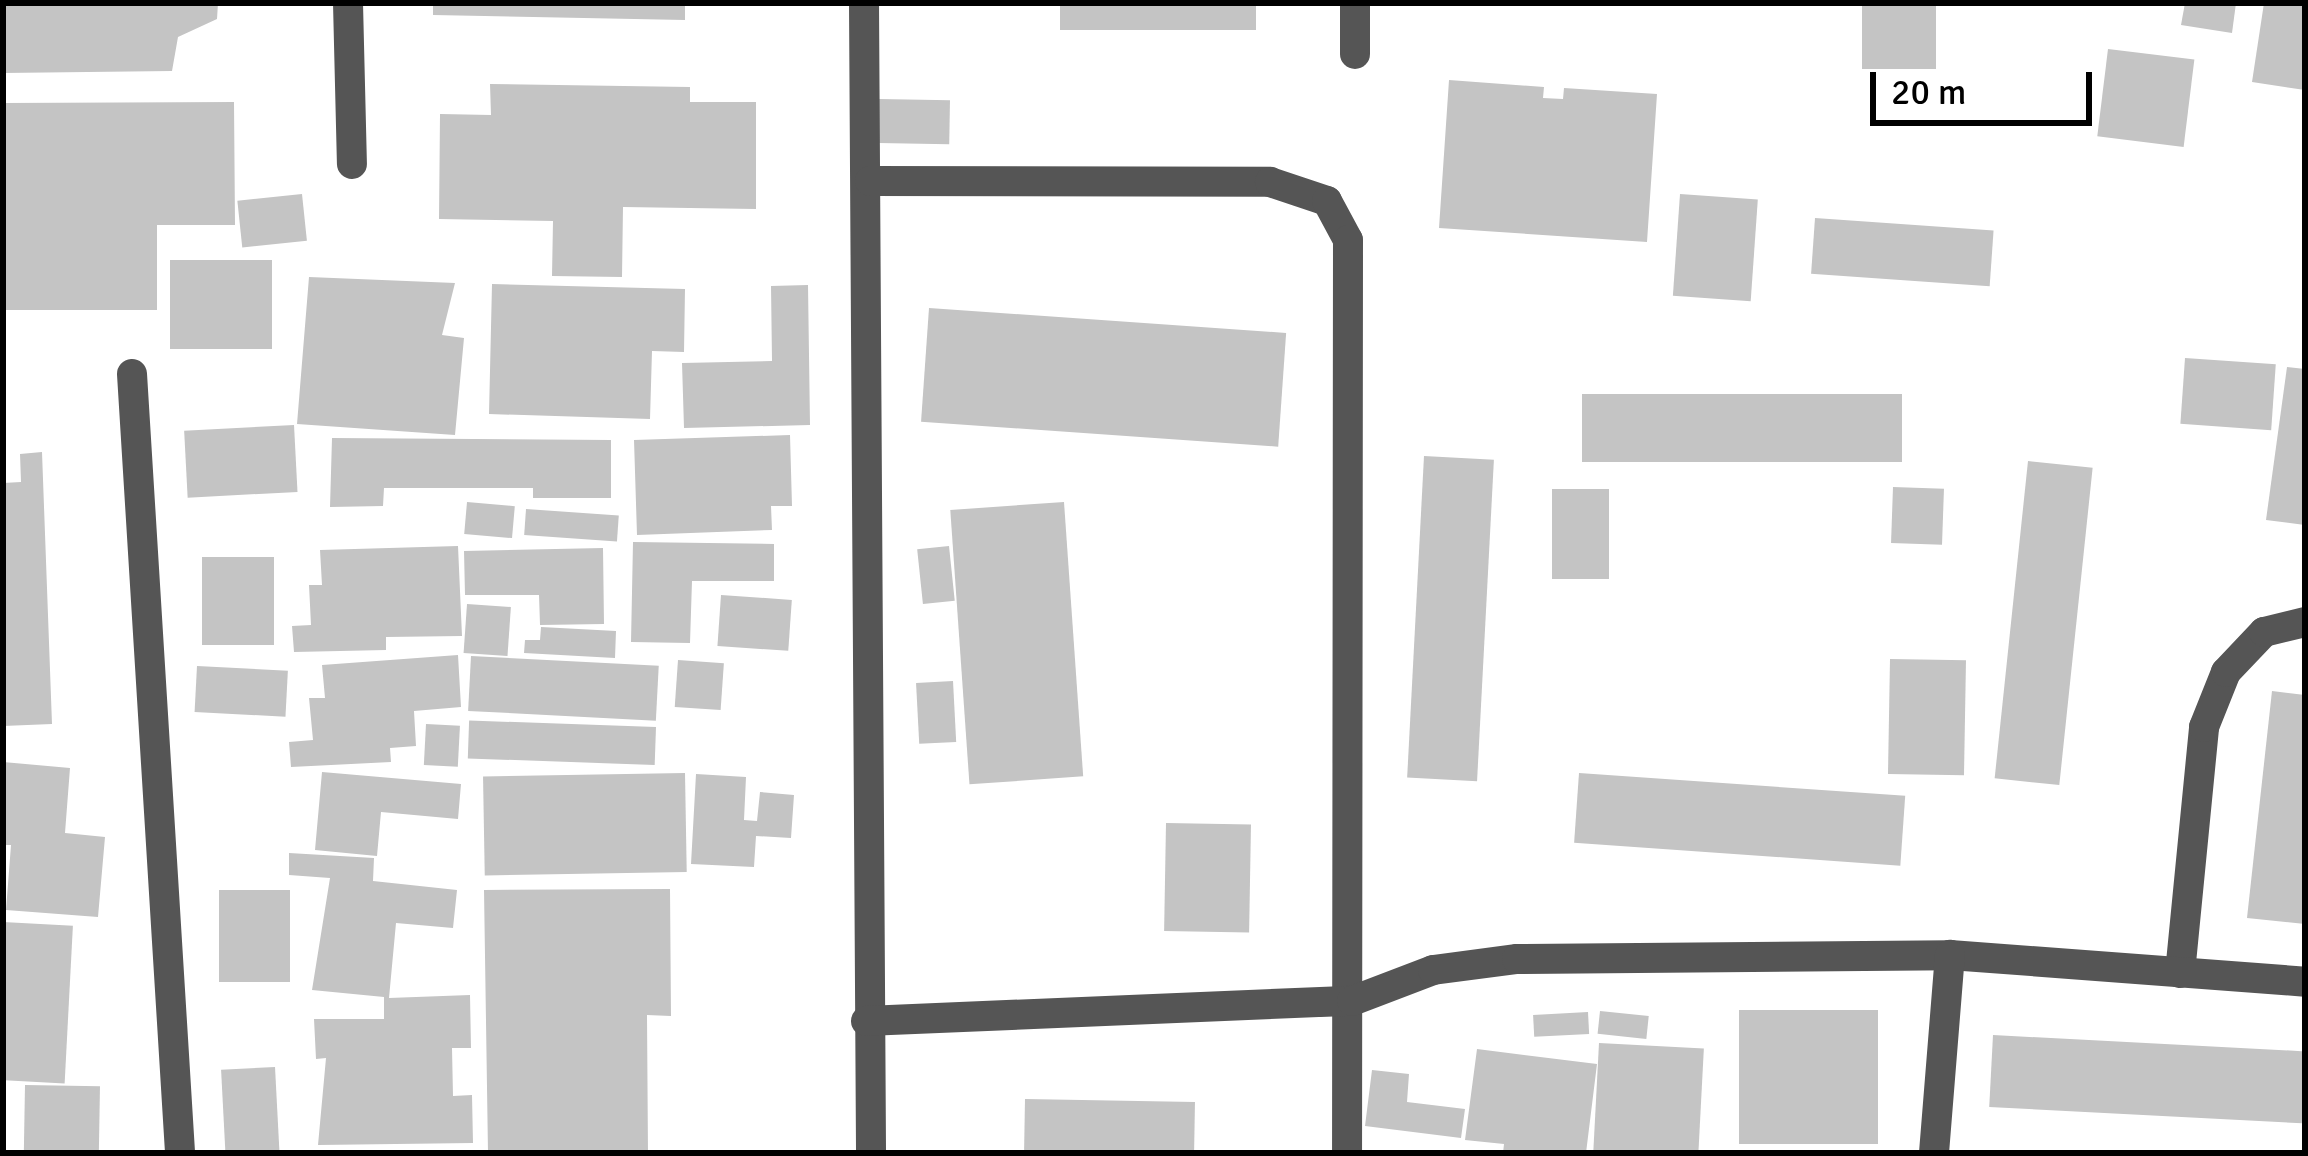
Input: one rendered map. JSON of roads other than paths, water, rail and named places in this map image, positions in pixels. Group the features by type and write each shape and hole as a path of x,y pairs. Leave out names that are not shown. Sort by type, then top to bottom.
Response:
{"street":[{"path":"348,3 352,164"},
{"path":"864,3 870,181 866,1021 871,1153"},
{"path":"1355,3 1355,54"},
{"path":"870,181 1270,182 1327,202 1348,240 1352,1000 1347,1153"},
{"path":"132,374 180,1153"},
{"path":"2180,973 2204,727 2226,672 2264,632 2305,622"},
{"path":"866,1021 1352,1000 1432,970 1517,959 1950,956 2305,982"},
{"path":"1934,1153 1950,956"}]}
